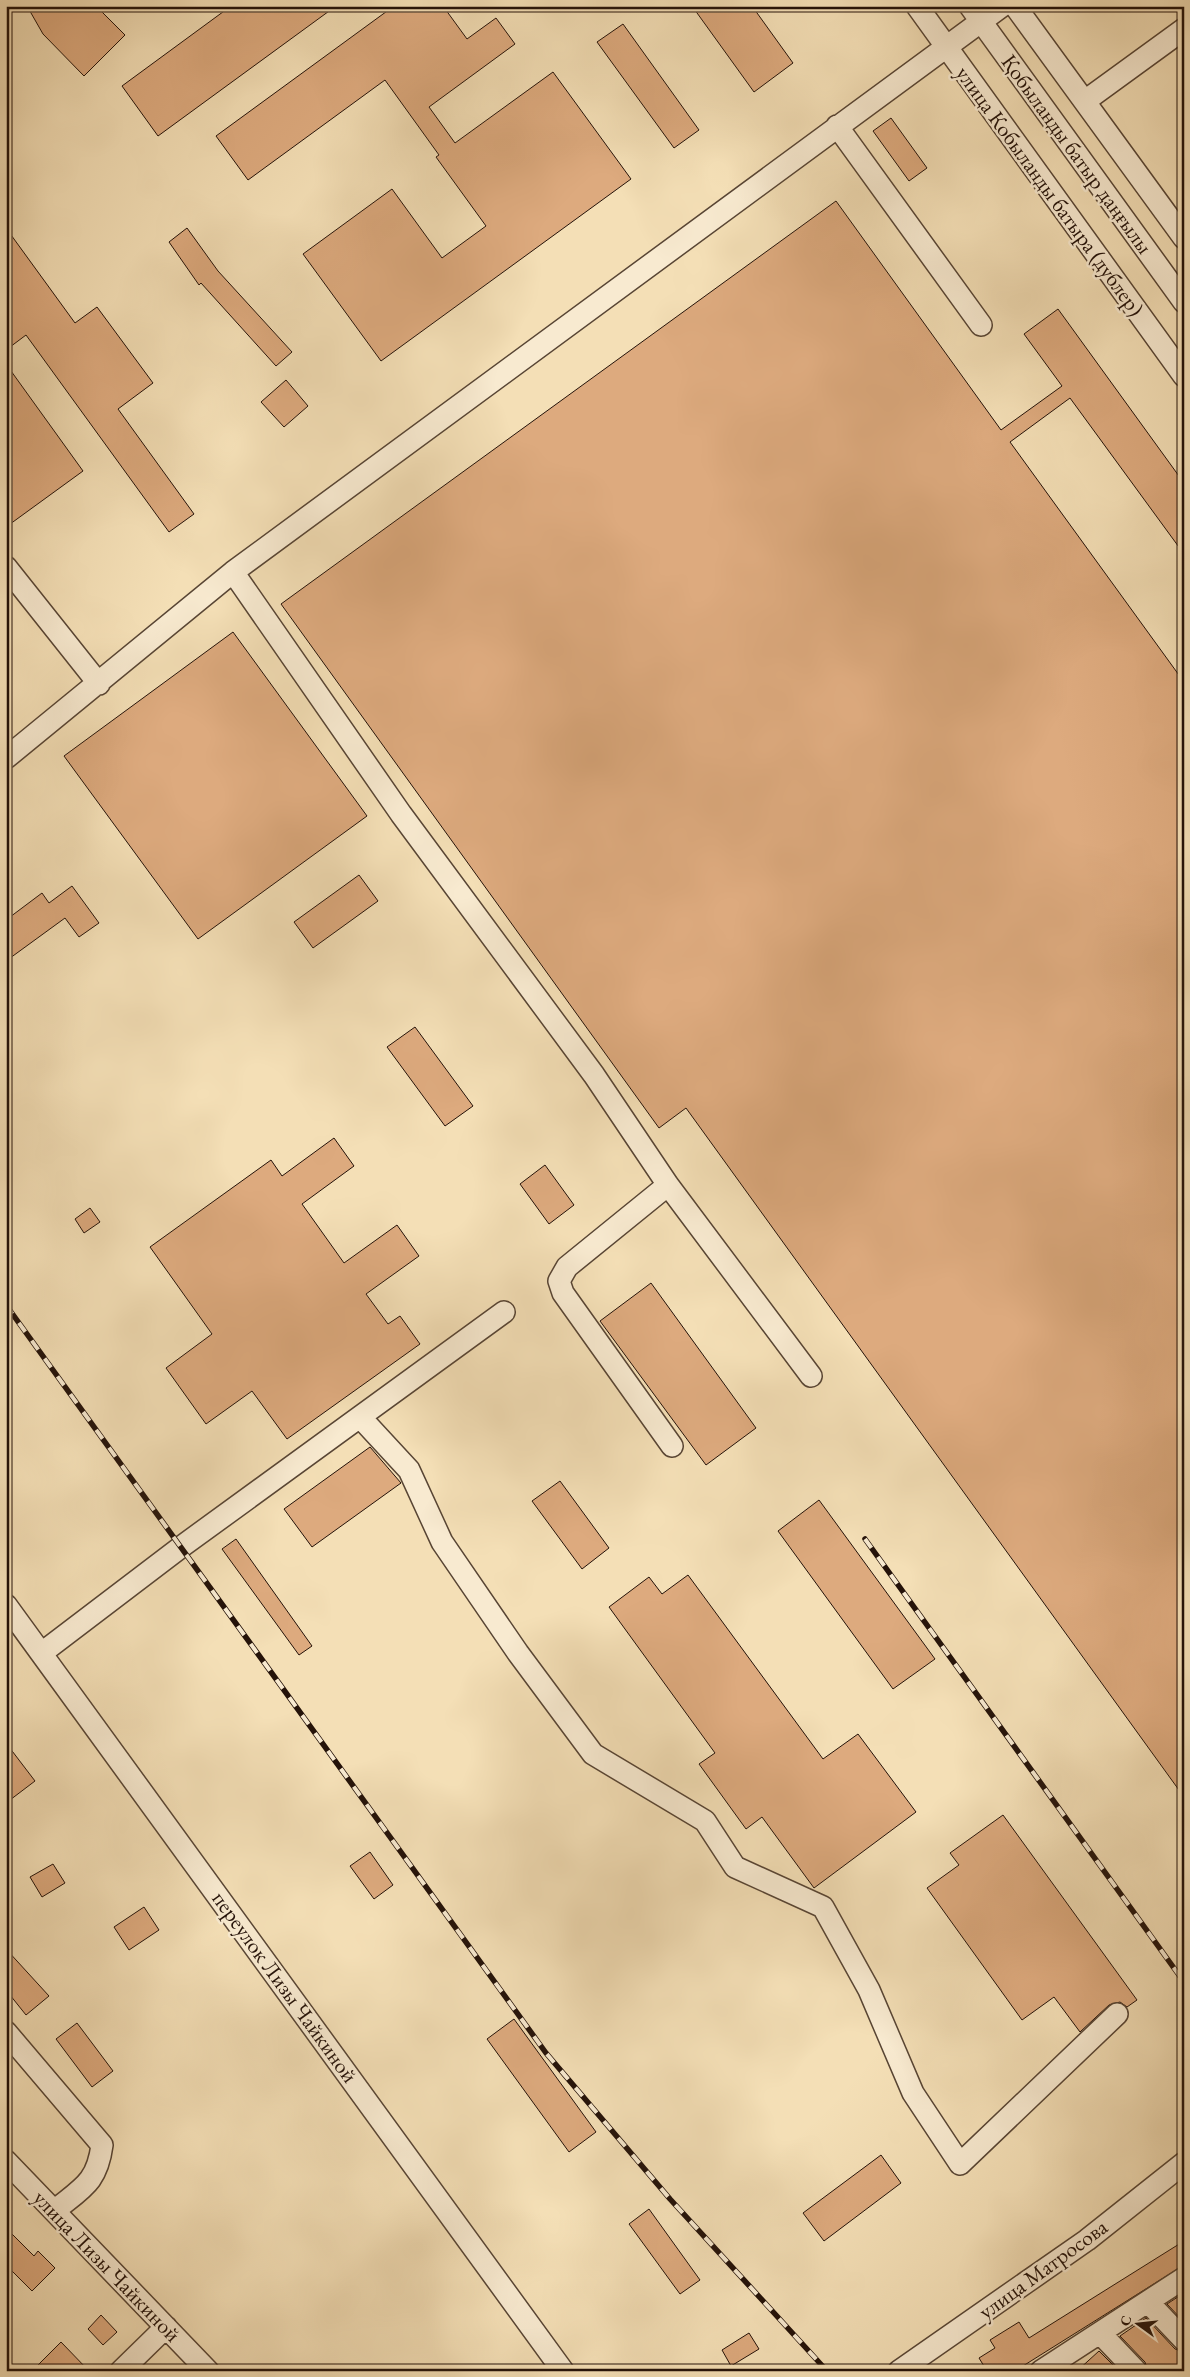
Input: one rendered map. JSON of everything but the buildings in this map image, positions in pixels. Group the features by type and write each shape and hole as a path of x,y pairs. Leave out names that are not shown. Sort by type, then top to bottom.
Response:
{"street":[{"name":"улица Кобыланды батыра (дублер)","path":"918,6 1184,376"},
{"path":"6,758 99,684 233,572 946,47 976,14 1002,6"},
{"name":"Қобыланды батыр даңғылы","path":"1015,6 1184,238"},
{"name":"Қобыланды батыр даңғылы","path":"976,14 1184,302"},
{"path":"1085,101 1184,29"},
{"path":"837,126 981,326"},
{"path":"6,567 99,684"},
{"path":"233,572 401,814 594,1075 668,1185 811,1376"},
{"path":"668,1185 567,1267 560,1281 563,1293 672,1446"},
{"path":"42,1652 504,1312"},
{"path":"360,1417 409,1470 442,1542 518,1653 592,1754 705,1821 735,1868 822,1907 869,1990 912,2093 960,2164 1117,2014"},
{"name":"переулок Лизы Чайкиной","path":"6,1604 563,2371"},
{"path":"6,2032 102,2145 100,2164 91,2181 54,2211"},
{"name":"улица Лизы Чайкиной","path":"6,2162 208,2371"},
{"name":"улица Матросова","path":"911,2367 1087,2240 1184,2163"},
{"path":"1051,2368 1100,2333 1184,2278"},
{"path":"1148,2302 1184,2340"},
{"path":"121,2371 166,2327"},
{"path":"1100,2333 1136,2371"}],"railway":[{"path":"6,1305 546,2053 670,2199 827,2371"},
{"path":"865,1539 1184,1982"}]}
